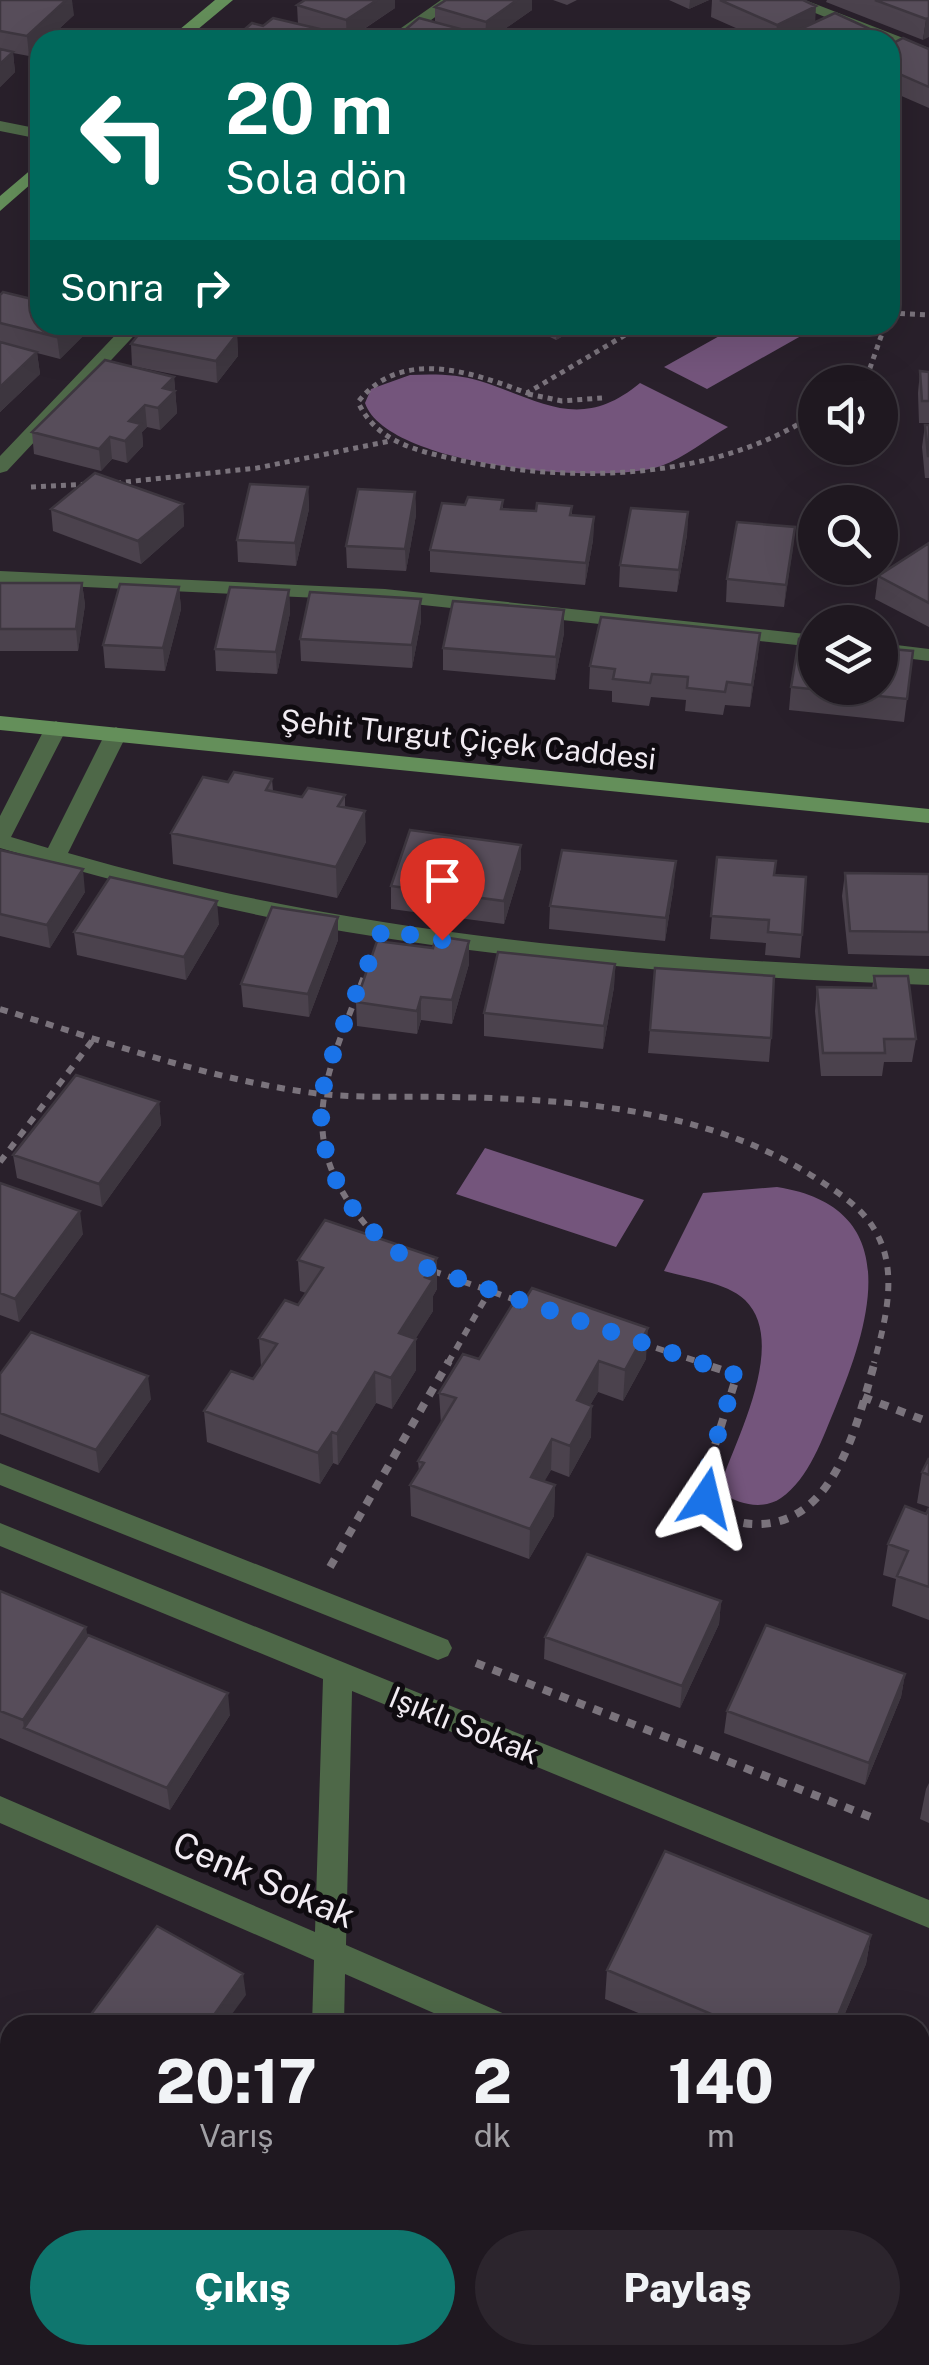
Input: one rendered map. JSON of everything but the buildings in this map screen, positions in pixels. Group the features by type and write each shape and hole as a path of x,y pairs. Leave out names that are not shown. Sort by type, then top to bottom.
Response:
{"street":[{"path":"188,30 225,0"},
{"path":"407,30 451,0"},
{"path":"790,0 867,30"},
{"path":"900,43 929,54"},
{"path":"0,126 30,132"},
{"path":"0,206 30,177"},
{"path":"0,467 125,335"},
{"path":"0,578 385,595 571,611 798,639"},
{"path":"898,651 929,655"},
{"name":"Şehit Turgut Çiçek Caddesi","path":"0,723 929,816"},
{"path":"56,728 0,839 195,895 382,930 580,956 720,969 929,977"},
{"path":"56,857 116,734"},
{"path":"0,1474 438,1648"},
{"name":"Işıklı Sokak","path":"0,1534 929,1914"},
{"path":"328,2015 338,1675"},
{"name":"Cenk Sokak","path":"0,1809 473,2015"}],"path":[{"path":"900,314 929,315"},
{"path":"527,393 625,335"},
{"path":"871,365 882,335"},
{"path":"602,398 562,401 468,373 439,369 381,376 366,387 358,402 373,429 391,441 509,472 580,479 625,477 755,442 798,422"},
{"path":"108,483 257,468 391,441"},
{"path":"18,488 90,484"},
{"path":"382,930 323,1094 326,1142 337,1181 356,1218 400,1254"},
{"path":"0,1009 323,1094 385,1099 520,1099 654,1114 758,1147 825,1182 858,1206 878,1236 887,1300 882,1344 844,1450 814,1503 796,1517 768,1525 740,1524 715,1514 706,1498 705,1477 736,1375 630,1339"},
{"path":"0,1162 95,1037"},
{"path":"416,1264 542,1310"},
{"path":"312,1598 489,1292"},
{"path":"863,1397 929,1422"},
{"path":"438,1648 876,1819"}],"shaded area":[{"path":"721,335 803,335 707,389 664,367"},
{"path":"410,375 471,379 560,408 579,409 618,398 640,383 728,427 670,463 632,472 499,466 412,442 381,425 365,403 371,389"},
{"path":"485,1148 644,1200 616,1247 456,1194"},
{"path":"777,1187 818,1199 845,1217 861,1242 868,1271 867,1304 849,1372 807,1469 781,1498 767,1504 752,1504 723,1493 723,1478 756,1388 762,1339 757,1318 745,1300 728,1289 664,1271 703,1193"}],"route":[{"path":"442,940 382,930 326,1076 320,1106 337,1181 356,1218 384,1244 416,1264 736,1375 705,1477 706,1498"}]}
